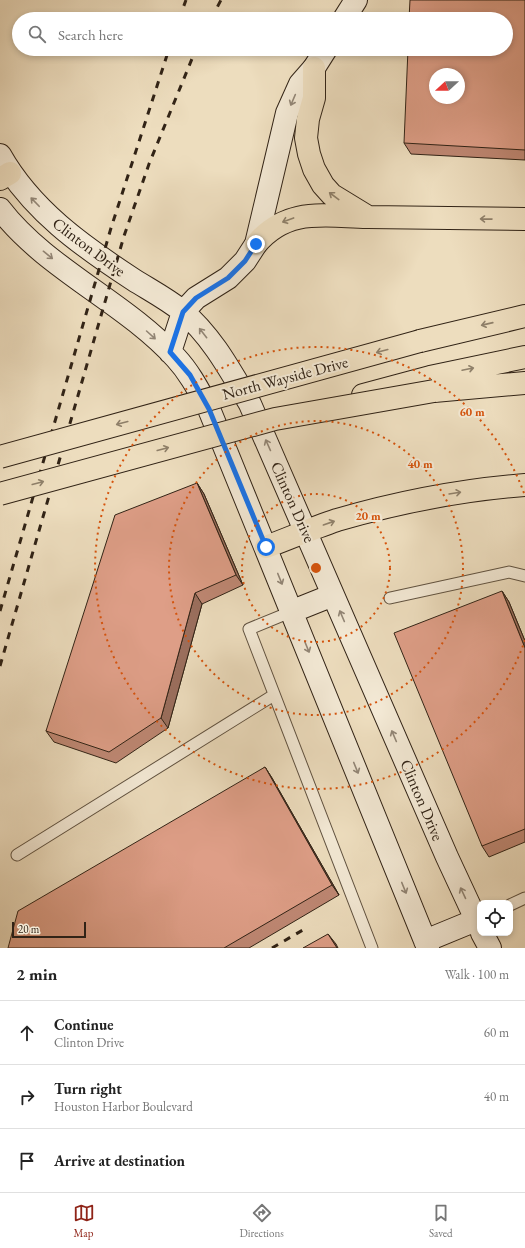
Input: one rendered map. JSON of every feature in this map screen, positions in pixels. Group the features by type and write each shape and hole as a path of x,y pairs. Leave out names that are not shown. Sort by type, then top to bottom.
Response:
{"main road":[{"path":"348,12 356,0"},
{"path":"256,244 287,113 300,84 314,68 322,56"},
{"path":"314,68 314,98 308,119 306,138 314,169 322,185 332,195 368,217"},
{"name":"Clinton Drive","path":"3,169 55,223 81,245 136,281 161,295 183,312 199,327 216,350 250,404 447,857 477,919"},
{"name":"Clinton Drive","path":"0,209 40,248 139,325 170,352 190,375 209,409 293,611 427,944"},
{"path":"170,352 183,312 196,298 228,278 245,261 266,232 290,219 305,216 525,219"},
{"name":"North Wayside Drive","path":"0,457 420,341 525,316"},
{"path":"0,494 275,419 432,384 525,357"},
{"path":"432,384 490,385 525,383"},
{"path":"266,547 351,517 430,498 525,485"},
{"path":"293,611 333,595"},
{"path":"427,944 477,926"},
{"name":"Clinton Drive","path":"485,936 490,948"}],"lane":[{"path":"390,598 509,572 525,576"},
{"path":"293,611 249,629 372,948"},
{"path":"17,855 274,695"},
{"path":"513,904 525,898"}],"building":[{"path":"410,0 525,0 525,150 404,143 408,56 513,56 513,12 409,12"},
{"path":"197,483 236,575 195,593 161,718 109,752 46,731 115,515"},
{"path":"502,591 525,648 525,829 482,846 394,633"},
{"path":"265,767 332,885 224,948 8,948 18,911"},
{"path":"328,934 337,948 303,948"}],"railway":[{"path":"182,12 186,0"},
{"path":"215,12 221,0"},
{"path":"0,611 111,228 167,56"},
{"path":"0,666 124,236 149,164 193,56"},
{"path":"272,948 308,927"}],"route":[{"path":"256,244 245,261 228,278 196,298 183,312 170,352 190,375 209,409 266,547"}]}
